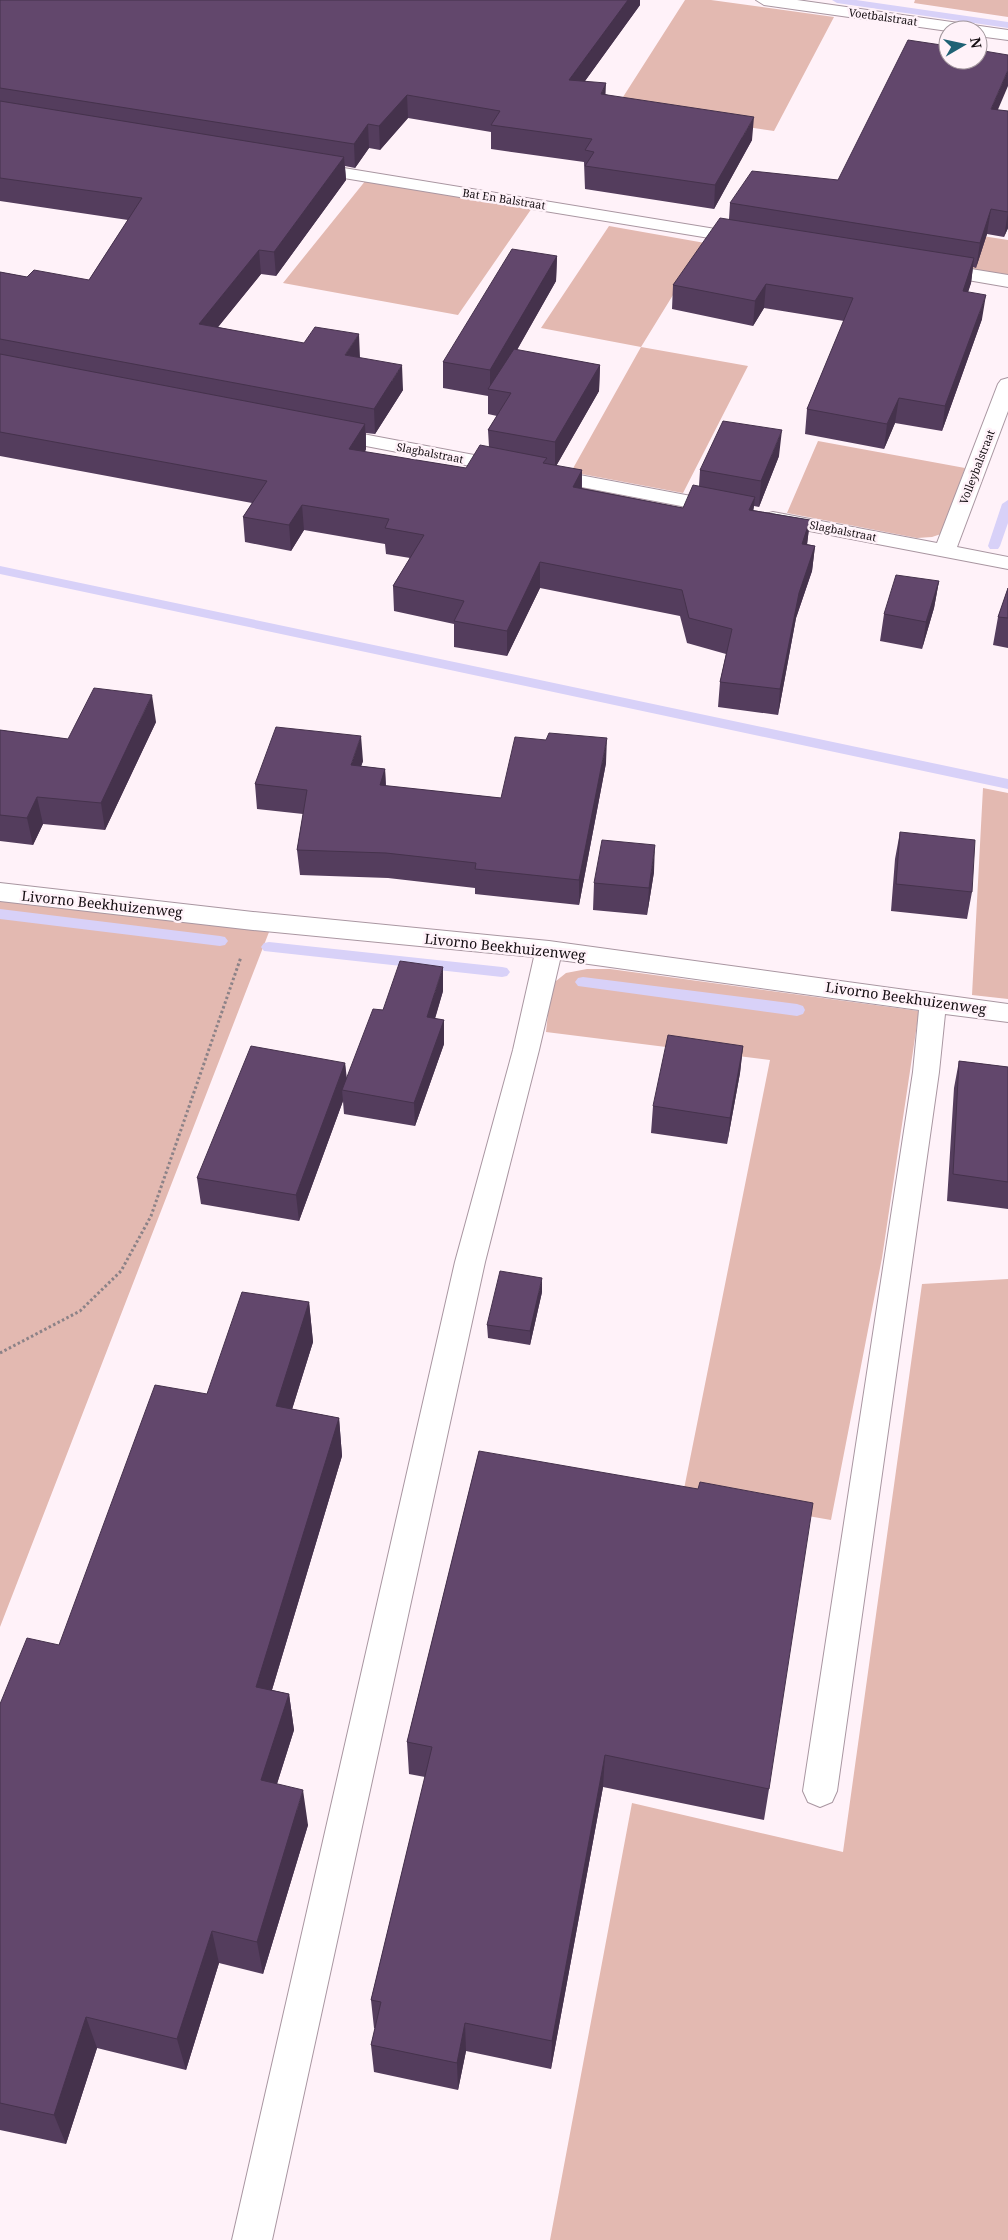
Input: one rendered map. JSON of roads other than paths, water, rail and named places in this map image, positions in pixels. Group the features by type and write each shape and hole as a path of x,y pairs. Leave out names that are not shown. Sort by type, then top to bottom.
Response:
{"street":[{"name":"Voetbalstraat","path":"764,0 938,25"},
{"path":"988,32 1008,35"},
{"name":"Bat En Balstraat","path":"294,165 763,242"},
{"path":"920,267 1008,282"},
{"name":"Volleybalstraat","path":"945,551 1008,384"},
{"name":"Slagbalstraat","path":"312,430 1008,563"},
{"name":"Livorno Beekhuizenweg","path":"0,892 253,921 549,950 1008,1012"},
{"path":"252,2240 468,1272 526,1050 549,950"},
{"path":"820,1791 924,1082 933,1002"}],"waterway":[{"path":"837,0 1008,25"},
{"path":"994,546 1008,504"},
{"path":"0,570 1008,784"},
{"path":"0,914 220,941"},
{"path":"269,947 502,972"},
{"path":"583,982 797,1010"}]}
